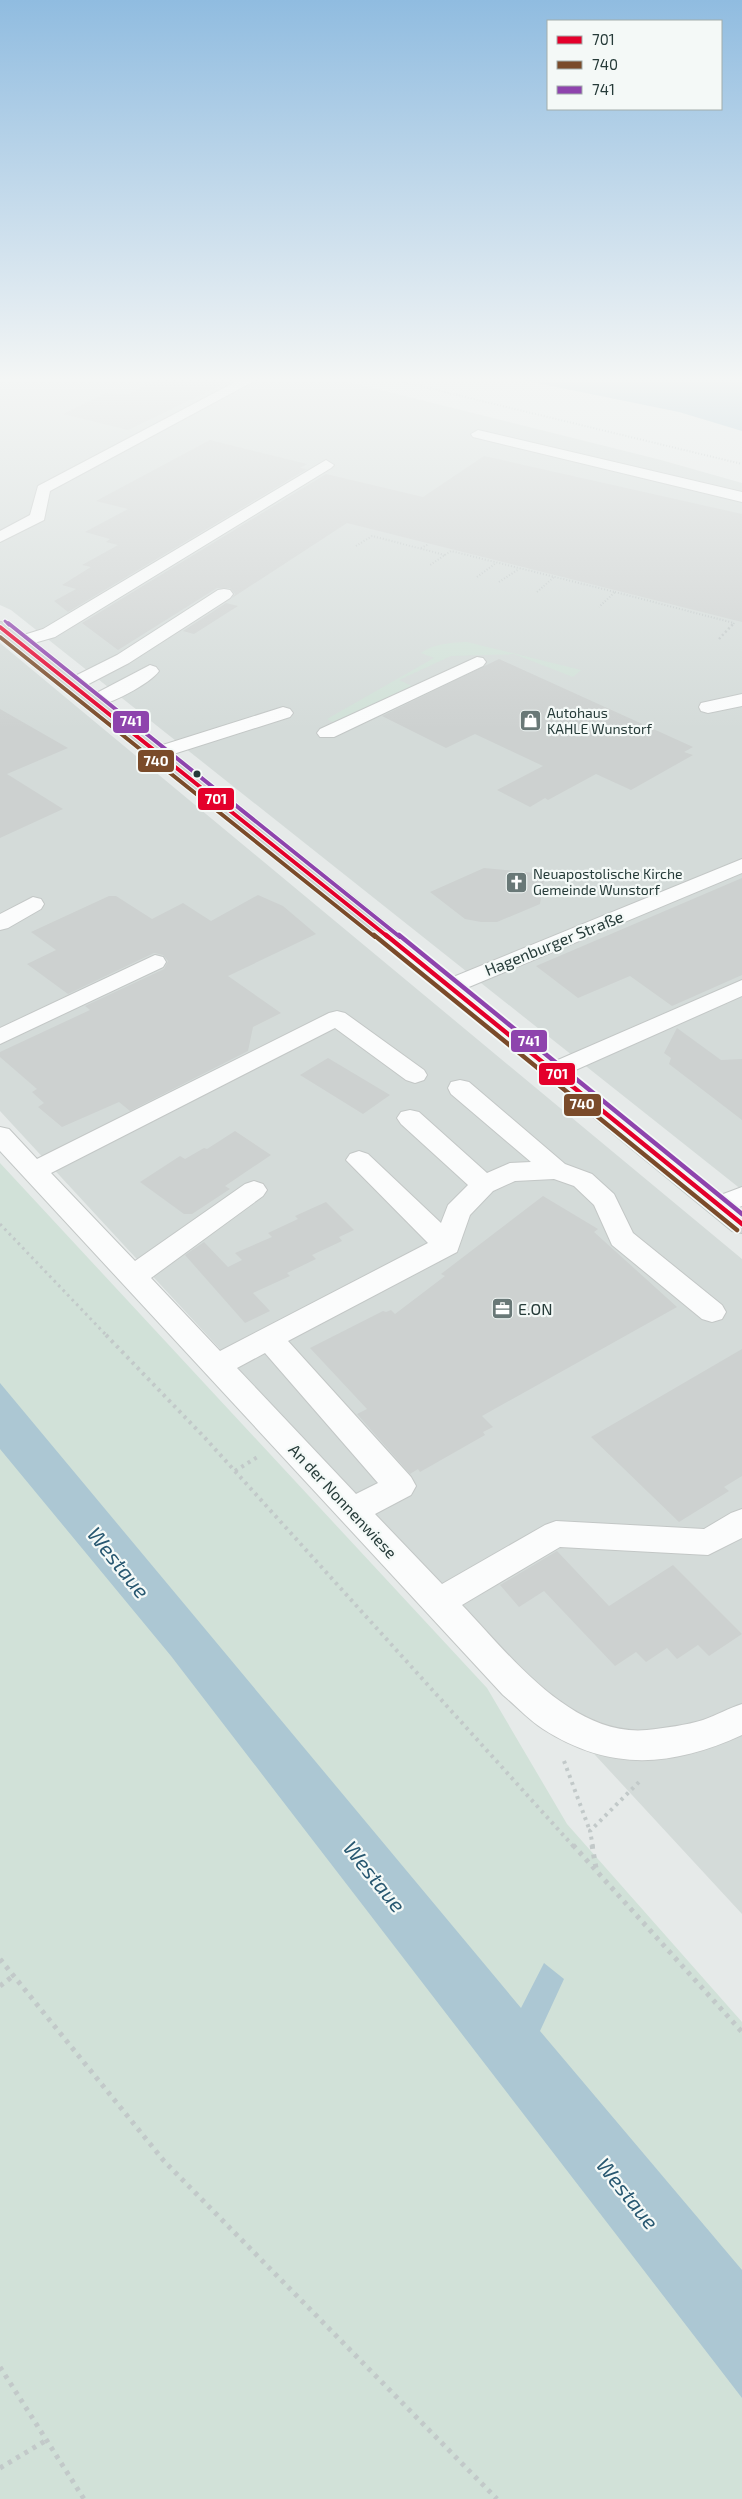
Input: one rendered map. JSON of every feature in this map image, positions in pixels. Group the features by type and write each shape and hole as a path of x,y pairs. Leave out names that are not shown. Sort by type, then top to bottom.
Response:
{"main road":[{"path":"0,627 339,897 553,1071 730,1200 742,1224"}],"street":[{"path":"0,537 38,517 42,497"},
{"path":"20,642 49,633 273,497"},
{"path":"72,685 124,659 224,594"},
{"path":"327,734 477,662"},
{"path":"94,702 136,681 150,671"},
{"path":"708,707 742,700"},
{"path":"157,753 283,713"},
{"name":"Hagenburger Straße","path":"449,987 742,865"},
{"path":"0,923 33,904"},
{"path":"0,1016 146,956 0,1037"},
{"path":"553,1071 742,987"},
{"path":"34,1171 338,1018 415,1075"},
{"path":"460,1088 556,1170 583,1180 605,1200 622,1238 712,1312"},
{"path":"410,1118 484,1185"},
{"name":"An der Nonnenwiese","path":"0,1135 515,1684 554,1718 600,1741 646,1746 706,1735 742,1719"},
{"path":"359,1160 447,1244"},
{"path":"216,1366 447,1244 458,1210 484,1185 510,1172 556,1170"},
{"path":"132,1277 254,1190"},
{"path":"269,1338 400,1486 352,1511"},
{"path":"439,1602 556,1534 708,1542 742,1522"}],"path":[{"path":"356,546 372,536 445,555"},
{"path":"421,549 429,544"},
{"path":"430,565 451,551 734,623 719,639"},
{"path":"477,577 496,562"},
{"path":"499,582 519,568"},
{"path":"537,592 554,577"},
{"path":"598,607 615,592"},
{"path":"0,1224 235,1471 742,2032"},
{"path":"235,1471 258,1457"},
{"path":"596,1869 590,1831 647,1773 646,1746"},
{"path":"0,1959 164,2161 497,2499"},
{"path":"0,1986 13,1976"},
{"path":"0,2367 84,2499"},
{"path":"0,2468 45,2440"}],"shaded area":[{"path":"0,497 742,497 742,1190 11,610 0,605"},
{"path":"467,642 581,670 573,677 514,654 451,656 399,680 412,686 333,722 327,719 434,658 421,653 431,647"},
{"path":"0,643 742,1259 742,1914 0,1111"},
{"path":"0,1163 487,1688 567,1824 742,2022 742,2499 0,2499"}],"water":[{"name":"Westaue","path":"0,1383 521,2008 544,1963 564,1979 540,2031 742,2270 742,2398 171,1656 0,1449"}],"building":[{"path":"104,497 261,497 68,612 54,601 76,589 62,585 91,567 82,565 118,545 106,542 110,539 85,532 128,509 96,501"},
{"path":"289,497 665,497 742,514 742,622 347,523 232,598 235,594 230,588 217,588 118,650 82,623"},
{"path":"226,603 238,606 194,634 183,631"},
{"path":"499,659 693,747 684,752 693,755 631,790 596,774 548,800 545,798 530,807 497,790 543,766 475,734 446,748 382,716"},
{"path":"0,709 68,748 7,774 63,809 0,838"},
{"name":"Neuapostolische Kirche Gemeinde Wunstorf","path":"484,868 545,874 540,904 497,922 481,922 465,919 430,892"},
{"path":"742,878 742,975 672,1006 630,976 578,998 536,966"},
{"path":"258,895 283,906 316,934 228,976 281,1013 253,1027 248,1051 130,1111 119,1102 62,1127 38,1107 44,1103 32,1092 37,1089 0,1057 0,1052 90,1010 85,1006 164,969 168,961 163,955 154,953 68,994 27,964 56,950 31,932 109,896 116,896 152,919 183,903 211,921"},
{"path":"677,1028 721,1060 742,1059 742,1120 669,1064 671,1058 664,1053"},
{"path":"328,1058 390,1095 363,1114 300,1075"},
{"path":"235,1131 271,1155 225,1186 230,1189 192,1214 184,1214 140,1182 180,1156 185,1159 204,1148 207,1149"},
{"path":"543,1196 598,1229 594,1232 677,1307 482,1416 493,1427 483,1432 485,1435 420,1472 418,1469 410,1474 357,1414 367,1409 310,1348 383,1311 391,1310 395,1314 445,1276 441,1274"},
{"path":"326,1202 354,1230 339,1237 342,1241 312,1255 316,1259 287,1273 290,1276 253,1293 270,1311 245,1323 185,1255 204,1242 228,1267 242,1260 235,1253 272,1237 268,1233 298,1219 295,1216"},
{"path":"742,1349 742,1476 724,1487 729,1491 679,1522 591,1437"},
{"path":"557,1551 609,1606 673,1565 742,1634 709,1656 698,1645 677,1659 667,1648 646,1662 636,1652 615,1666 544,1591 519,1607 500,1585"}],"transit line":[{"name":"741","path":"5,621 344,891 742,1214"},
{"name":"701","path":"0,627 339,897 742,1224"},
{"name":"740","path":"0,637 334,903 737,1230"}],"place":[{"name":"Autohaus KAHLE Wunstorf","path":"531,721"},
{"name":"Neuapostolische Kirche Gemeinde Wunstorf","path":"517,882"},
{"name":"E.ON","path":"502,1309"}]}
